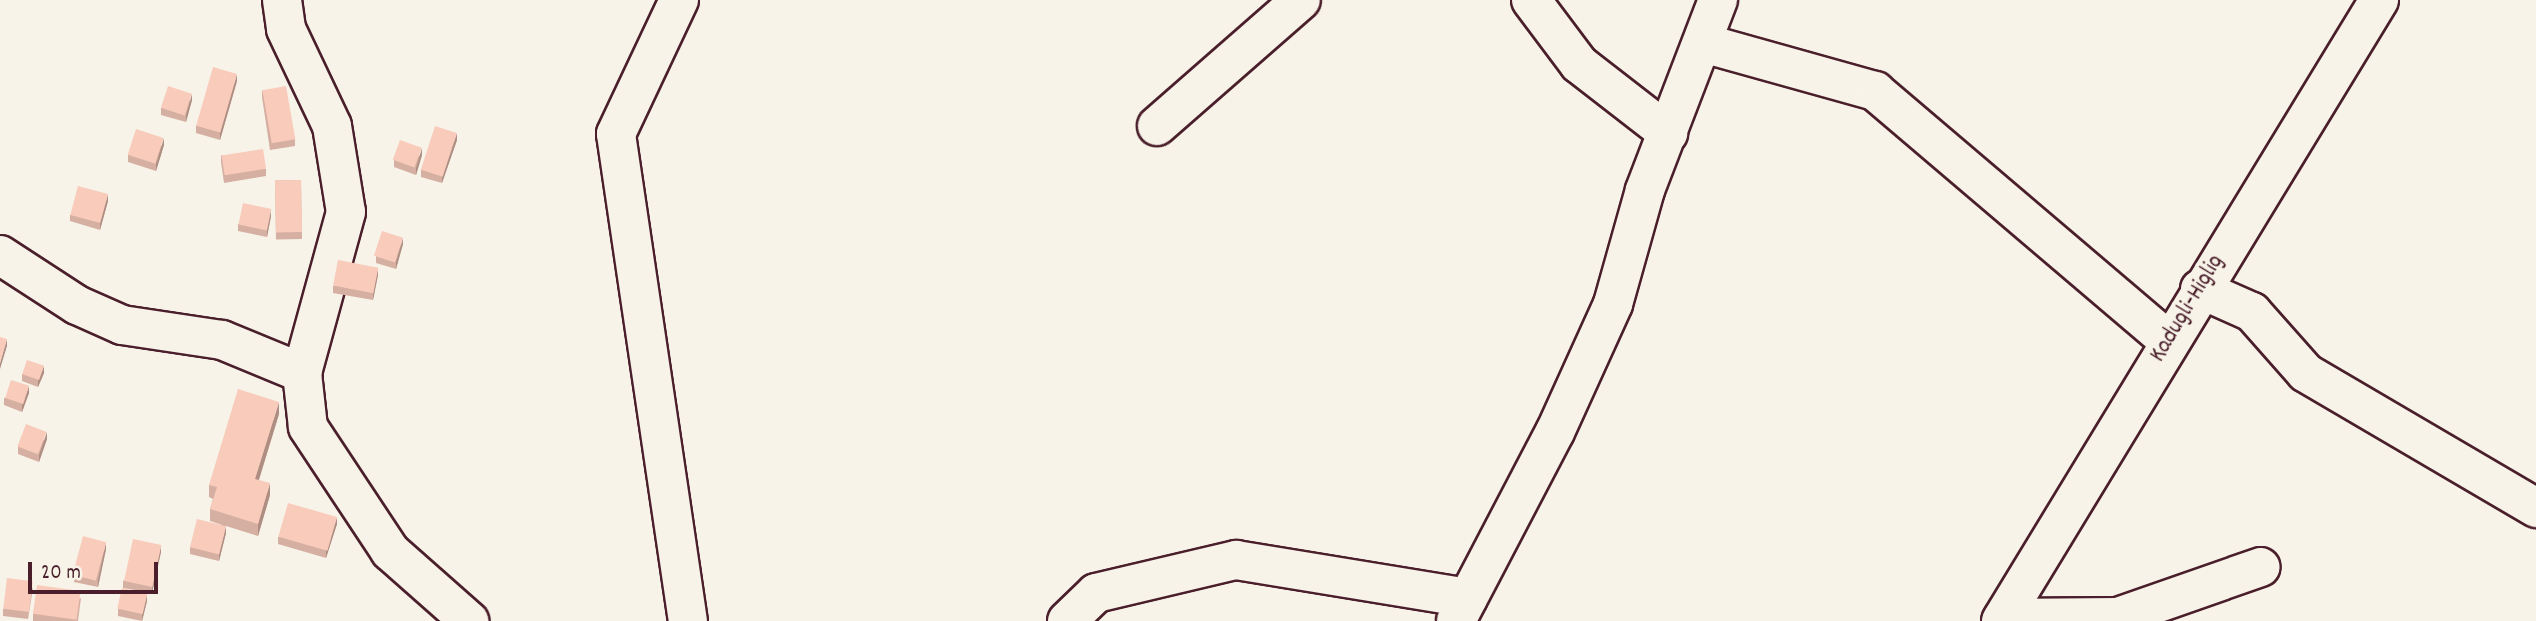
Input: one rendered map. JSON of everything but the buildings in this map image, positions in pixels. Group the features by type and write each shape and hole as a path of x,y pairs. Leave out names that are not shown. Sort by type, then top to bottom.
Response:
{"street":[{"path":"282,0 286,29 332,126 346,212 302,373 308,427 390,551 468,621"},
{"path":"679,0 616,134 684,620"},
{"path":"1157,126 1301,0"},
{"path":"1531,0 1579,64 1668,133"},
{"path":"1067,621 1096,593 1236,559 1462,610 1555,432 1613,304 1668,133 1718,0"},
{"name":"Kadugli-Higlig","path":"2003,619 2369,6"},
{"path":"1703,43 1875,91 2169,341"},
{"path":"0,255 122,325 222,340 302,373"},
{"path":"2200,289 2252,312 2306,373 2536,508"},
{"path":"2003,619 2118,617 2260,566"}]}
